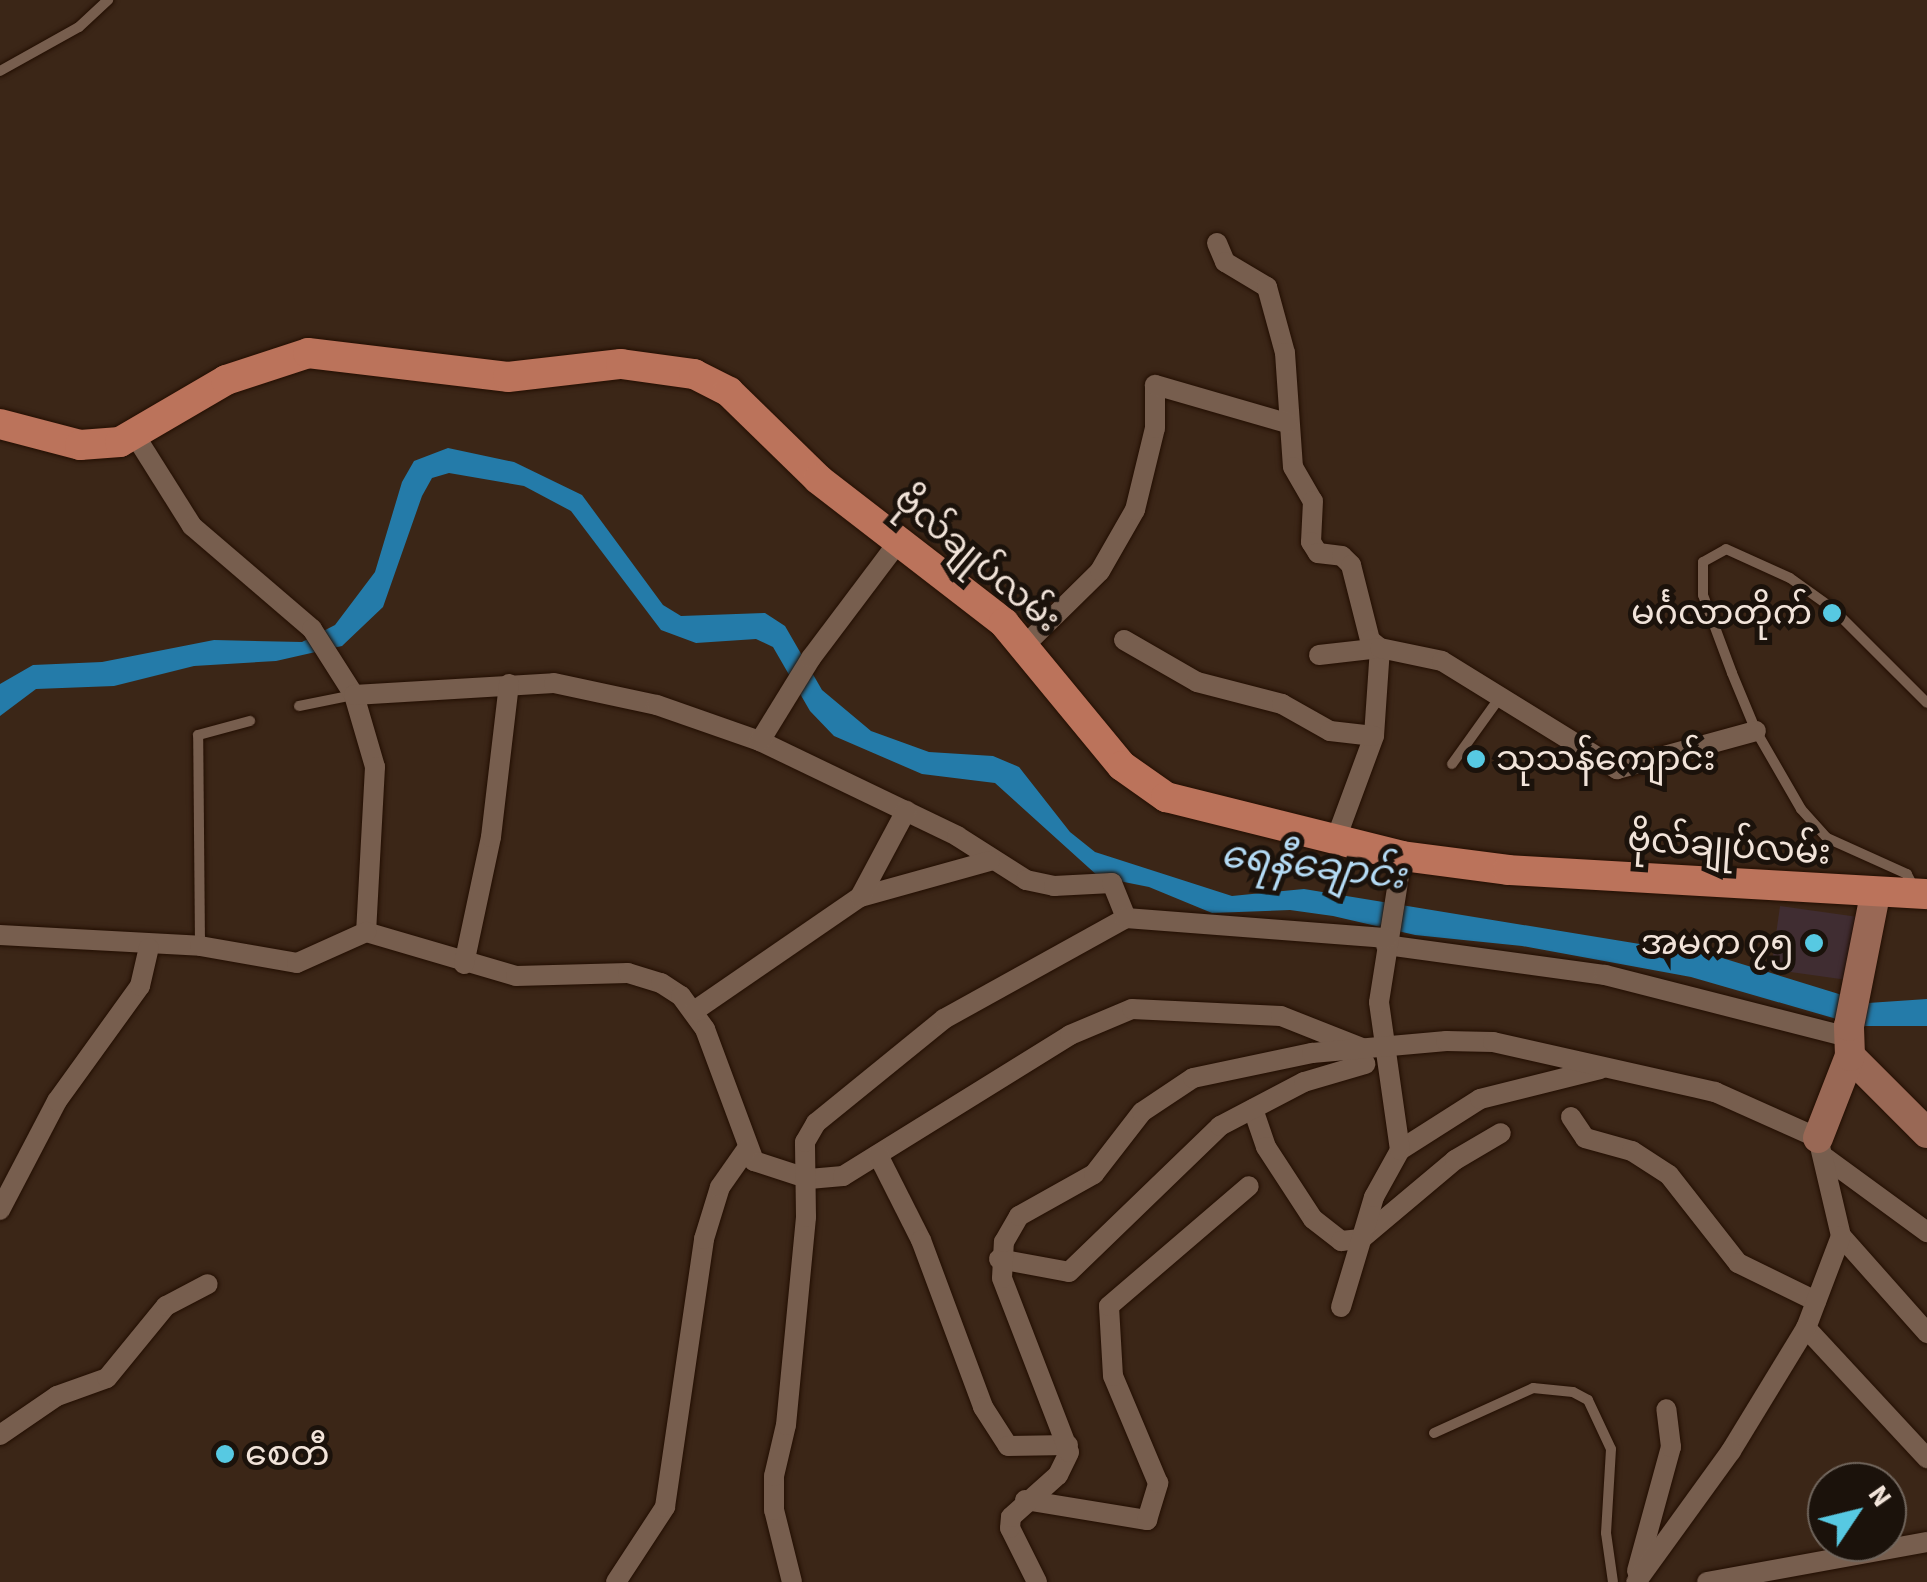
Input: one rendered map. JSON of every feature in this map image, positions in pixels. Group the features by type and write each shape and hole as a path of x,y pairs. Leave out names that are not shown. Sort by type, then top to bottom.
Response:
{"main road":[{"name":"ဗိုလ်‌ချုပ်‌လမ်း","path":"0,424 80,445 136,437 226,380 308,354 508,377 656,365 730,392 806,469 900,540 1025,645 1142,784 1190,804 1402,856 1923,897"},
{"path":"1821,1147 1849,1039 1875,894"},
{"path":"1849,1039 1921,1119"}],"street":[{"path":"1217,243 1225,262 1266,288 1286,354 1293,467 1313,501 1311,542 1318,553 1342,556 1351,565 1370,640 1380,648"},
{"path":"1025,645 1100,572 1135,510 1155,428 1154,385 1288,422"},
{"path":"136,437 211,549 312,629 334,656 354,694 374,767 366,932"},
{"path":"760,742 811,658 900,540"},
{"path":"1124,640 1196,682 1282,704 1330,731 1374,736"},
{"path":"1336,839 1374,736 1380,648"},
{"path":"1319,655 1380,648 1442,661 1498,700 1617,769 1756,731"},
{"path":"354,694 509,684 590,689 760,742 957,836 990,862 1054,886 1112,883 1126,918"},
{"path":"464,964 491,837 509,684"},
{"path":"860,897 906,812"},
{"path":"1400,1150 1381,1055 1378,1002 1402,856"},
{"path":"694,1010 860,897 990,862"},
{"path":"792,1582 774,1510 774,1476 786,1425 809,1180 808,1134 904,1049 958,1010 1126,918 1387,938 1622,979 1849,1039"},
{"path":"0,936 150,948 200,946 296,963 366,932 464,964 516,976 644,976 694,1010 732,1098 746,1150 775,1172 809,1180 843,1176 1070,1036 1132,1009 1281,1016 1381,1055"},
{"path":"0,1210 57,1100 140,986 150,948"},
{"path":"1000,1259 1069,1272 1220,1126 1345,1065 1446,1040 1494,1042 1715,1092 1821,1147 1927,1232"},
{"path":"1037,1582 1010,1528 1025,1500 1058,1475 1068,1445 1010,1306 1000,1259 1019,1216 1094,1174 1142,1112 1173,1088 1233,1065 1381,1055"},
{"path":"1341,1307 1374,1197 1400,1150 1480,1098 1607,1068"},
{"path":"1252,1109 1266,1147 1314,1220 1341,1240 1361,1239 1455,1160 1501,1132"},
{"path":"1571,1117 1585,1138 1632,1151 1669,1175 1738,1262 1816,1301"},
{"path":"1821,1147 1841,1236 1927,1333"},
{"path":"616,1582 665,1506 708,1222 720,1186 746,1150"},
{"path":"878,1156 921,1240 983,1407 1008,1446 1068,1445"},
{"path":"1025,1500 1147,1520 1158,1483 1113,1376 1110,1306 1249,1186"},
{"path":"1635,1582 1732,1451 1806,1328 1841,1236"},
{"path":"0,1435 57,1396 107,1378 166,1306 208,1284"},
{"path":"1806,1328 1927,1458"},
{"path":"1635,1582 1671,1447 1666,1409"},
{"path":"1708,1582 1927,1542"}],"lane":[{"path":"0,71 79,27 108,0"},
{"path":"1923,897 1907,874 1850,852 1815,826 1756,731 1703,596 1700,570 1716,551 1734,552 1818,596 1927,703"},
{"path":"298,706 354,694"},
{"path":"1452,764 1498,700"},
{"path":"200,946 198,735 250,721"},
{"path":"1434,1432 1533,1388 1573,1392 1588,1400 1611,1448 1606,1533 1613,1582"}],"shaded area":[{"name":"အမက ၇၅","path":"1780,906 1858,917 1849,980 1771,969"}],"water":[{"path":"448,448 514,462 582,495 663,605 681,616 765,613 785,626 822,690 871,731 929,752 993,756 1019,767 1070,832 1095,852 1232,896 1304,889 1719,957 1868,1003 1927,999 1927,1026 1861,1026 1691,977 1522,946 1415,935 1333,916 1290,910 1212,913 1149,887 1099,877 995,783 922,774 834,736 810,711 773,647 756,639 696,643 661,630 571,511 524,486 449,473 432,478 422,496 383,607 342,646 276,661 194,666 114,686 36,689 0,716 0,684 33,665 102,662 214,640 302,642 335,625 375,572 402,482 414,461"}],"place":[{"name":"မင်္ဂလာတိုက်","path":"1832,613"},
{"name":"သုသန်ကျောင်း","path":"1476,759"},
{"name":"အမက ၇၅","path":"1814,943"},
{"name":"စေတီ","path":"225,1454"}],"water label":[{"name":"ရေနီချောင်း","path":"1313,866"}]}
